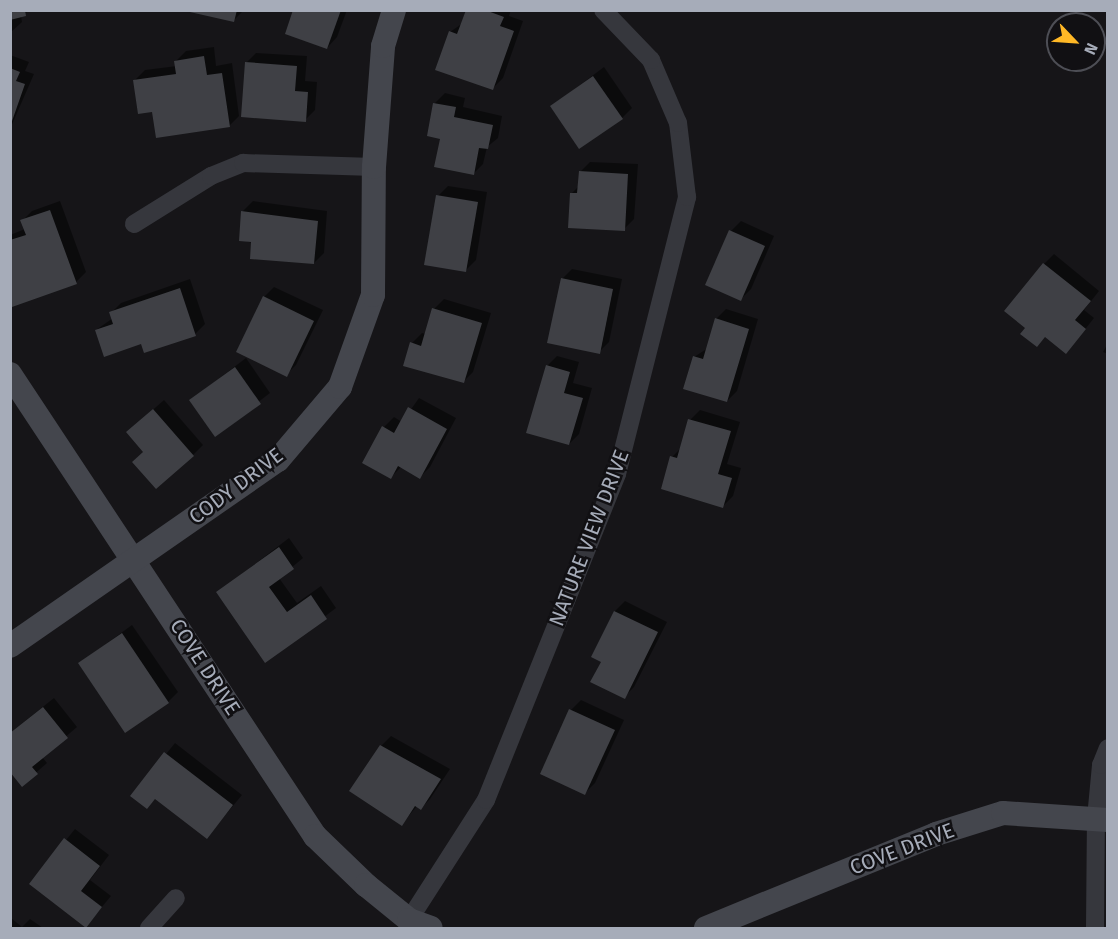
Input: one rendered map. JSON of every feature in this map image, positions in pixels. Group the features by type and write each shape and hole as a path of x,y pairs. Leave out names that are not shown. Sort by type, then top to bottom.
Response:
{"main road":[{"name":"CODY DRIVE","path":"10,646 278,460 340,387 373,295 374,167 383,46 394,10"},
{"name":"COVE DRIVE","path":"10,374 135,558 315,836 366,885 420,924"},
{"name":"COVE DRIVE","path":"706,928 936,834 1003,813 1102,819"}],"street":[{"name":"NATURE VIEW DRIVE","path":"420,924 486,800 617,474 687,197 678,123 651,60 603,10"},
{"path":"134,224 211,176 243,164 374,167"},
{"path":"1095,928 1102,819 1101,765 1107,748"},
{"path":"149,928 176,898"}],"building":[{"path":"10,10 25,10 26,16 10,20"},
{"path":"181,10 237,10 234,22"},
{"path":"293,10 341,10 327,49 285,34"},
{"path":"466,10 485,10 504,17 500,26 514,31 493,90 435,70 449,31 457,34"},
{"path":"204,56 207,75 222,73 230,127 156,138 152,112 138,114 133,80 176,74 174,61"},
{"path":"245,62 297,66 295,91 308,92 306,122 241,117"},
{"path":"10,68 20,72 16,81 25,84 11,124"},
{"path":"593,76 623,119 579,149 550,106"},
{"path":"433,103 456,107 454,117 493,125 488,149 479,148 474,175 434,167 440,139 427,136"},
{"path":"579,171 628,174 625,231 568,228 570,193 577,193"},
{"path":"436,195 478,202 466,272 424,265"},
{"path":"50,210 77,284 12,307 10,240 26,235 20,220"},
{"path":"241,211 318,221 314,264 250,259 251,242 239,241"},
{"path":"729,230 765,246 741,301 705,285"},
{"path":"1043,263 1091,301 1075,320 1086,329 1066,354 1045,337 1037,347 1020,334 1025,328 1004,311"},
{"path":"561,278 613,289 600,354 547,343"},
{"path":"180,288 196,336 144,353 141,344 104,357 95,330 113,324 109,312"},
{"path":"263,296 314,321 287,377 236,352"},
{"path":"432,308 482,323 464,383 403,366 410,342 421,346"},
{"path":"715,318 749,329 727,402 683,389 693,356 703,359"},
{"path":"546,365 570,372 564,393 583,398 569,445 526,433"},
{"path":"235,367 261,404 215,437 189,400"},
{"path":"408,407 447,429 420,479 398,466 391,479 362,463 382,426 394,433"},
{"path":"153,409 194,456 156,489 132,462 143,452 126,432"},
{"path":"688,419 731,431 718,474 732,478 723,508 661,489 670,456 677,458"},
{"path":"279,547 294,569 269,587 287,612 311,595 327,619 265,663 216,592"},
{"path":"614,611 658,632 625,699 590,682 601,662 591,657"},
{"path":"122,633 169,703 125,733 78,663"},
{"path":"43,707 68,738 32,767 38,774 22,787 10,772 10,733"},
{"path":"569,709 615,730 585,795 540,774"},
{"path":"380,745 441,779 421,810 415,806 402,826 349,791"},
{"path":"164,752 233,805 207,839 155,799 147,809 130,796"},
{"path":"64,838 100,866 81,891 102,907 86,928 29,884"}]}
